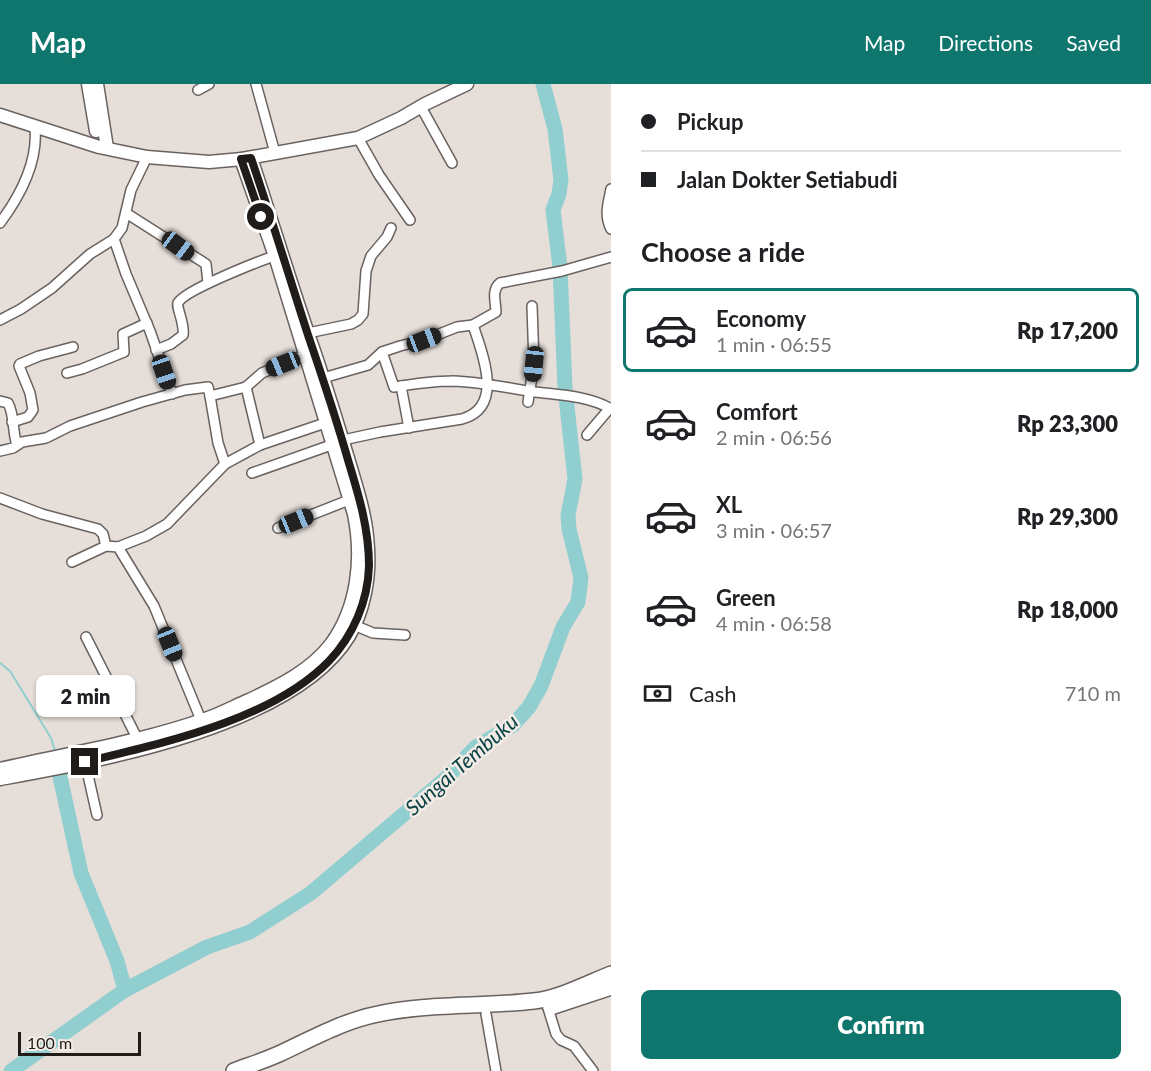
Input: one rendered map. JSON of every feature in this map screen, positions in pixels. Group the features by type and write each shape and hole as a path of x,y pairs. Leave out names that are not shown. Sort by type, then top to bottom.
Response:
{"highway":[{"path":"450,1010 486,1014 538,1010 570,1002 609,981"},
{"path":"234,1071 258,1068 313,1036 359,1019 397,1010 450,1010 534,1001 609,981"}],"street":[{"path":"88,84 103,147"},
{"path":"97,84 103,147"},
{"path":"198,90 209,84"},
{"path":"256,84 275,153"},
{"path":"0,115 35,128 147,157 210,162 246,159 358,138 467,84"},
{"path":"421,107 452,163"},
{"path":"1,218 29,172 34,154 35,128"},
{"path":"358,138 379,175 410,220"},
{"path":"0,320 52,288 90,254 114,239 122,228 131,190 147,157"},
{"path":"0,770 57,762 85,762 157,745 213,727 286,693 314,675 339,650 349,623 358,560 355,497 332,421 323,378 246,159"},
{"path":"611,189 606,220 611,230"},
{"path":"126,213 206,264 208,283"},
{"path":"308,333 358,320 363,314 366,271 371,256 387,237 391,228"},
{"path":"114,239 172,394"},
{"path":"156,350 171,344 183,334 184,326 177,307 178,302 208,283 279,254"},
{"path":"279,254 305,355 332,421"},
{"path":"323,378 368,365 382,352 424,340 457,327 473,325 496,312 495,292 496,286 500,283 611,257"},
{"path":"528,402 534,364 532,306"},
{"path":"67,374 124,352 123,334 147,323"},
{"path":"252,472 338,442 380,432 462,419 474,414 482,403 488,385 487,372 473,325"},
{"path":"12,422 28,417 33,410 33,400 20,364 39,356 73,347"},
{"path":"382,352 393,387 454,381 566,396 608,407"},
{"path":"210,396 246,387 262,373 305,355"},
{"path":"401,386 410,428"},
{"path":"0,451 22,442 46,438 70,426 172,394 208,387 218,443 225,464"},
{"path":"246,387 260,445"},
{"path":"587,435 608,407 611,398"},
{"path":"0,402 8,403 11,409 13,434 17,445"},
{"path":"72,562 106,546 118,547 146,536 167,524 225,464 260,445 332,421"},
{"path":"278,528 355,497"},
{"path":"0,498 42,514 98,529 103,534 106,546"},
{"path":"118,547 154,606 201,720"},
{"path":"349,623 373,633 405,635"},
{"path":"0,779 201,720 275,688 307,668 349,623"},
{"path":"86,637 137,738"},
{"path":"85,762 98,815"},
{"path":"548,1008 556,1034 561,1040 574,1046 591,1070"},
{"path":"486,1014 496,1071"}],"waterway":[{"name":"Sungai Tembuku","path":"11,1071 125,990 207,947 250,932 311,893 444,780 476,747 513,725 529,707 541,686 563,627 578,602 581,578 569,529 568,515 575,479 565,388 560,267 553,210 561,180 555,129 543,84"},
{"path":"0,663 10,671 51,738 55,751"},
{"path":"59,772 81,873 117,961 125,990"}],"route":[{"path":"85,762 157,745 213,727 252,711 301,684 329,661 348,638 366,589 369,569 364,513 337,420 251,158 241,159 261,217"}]}
